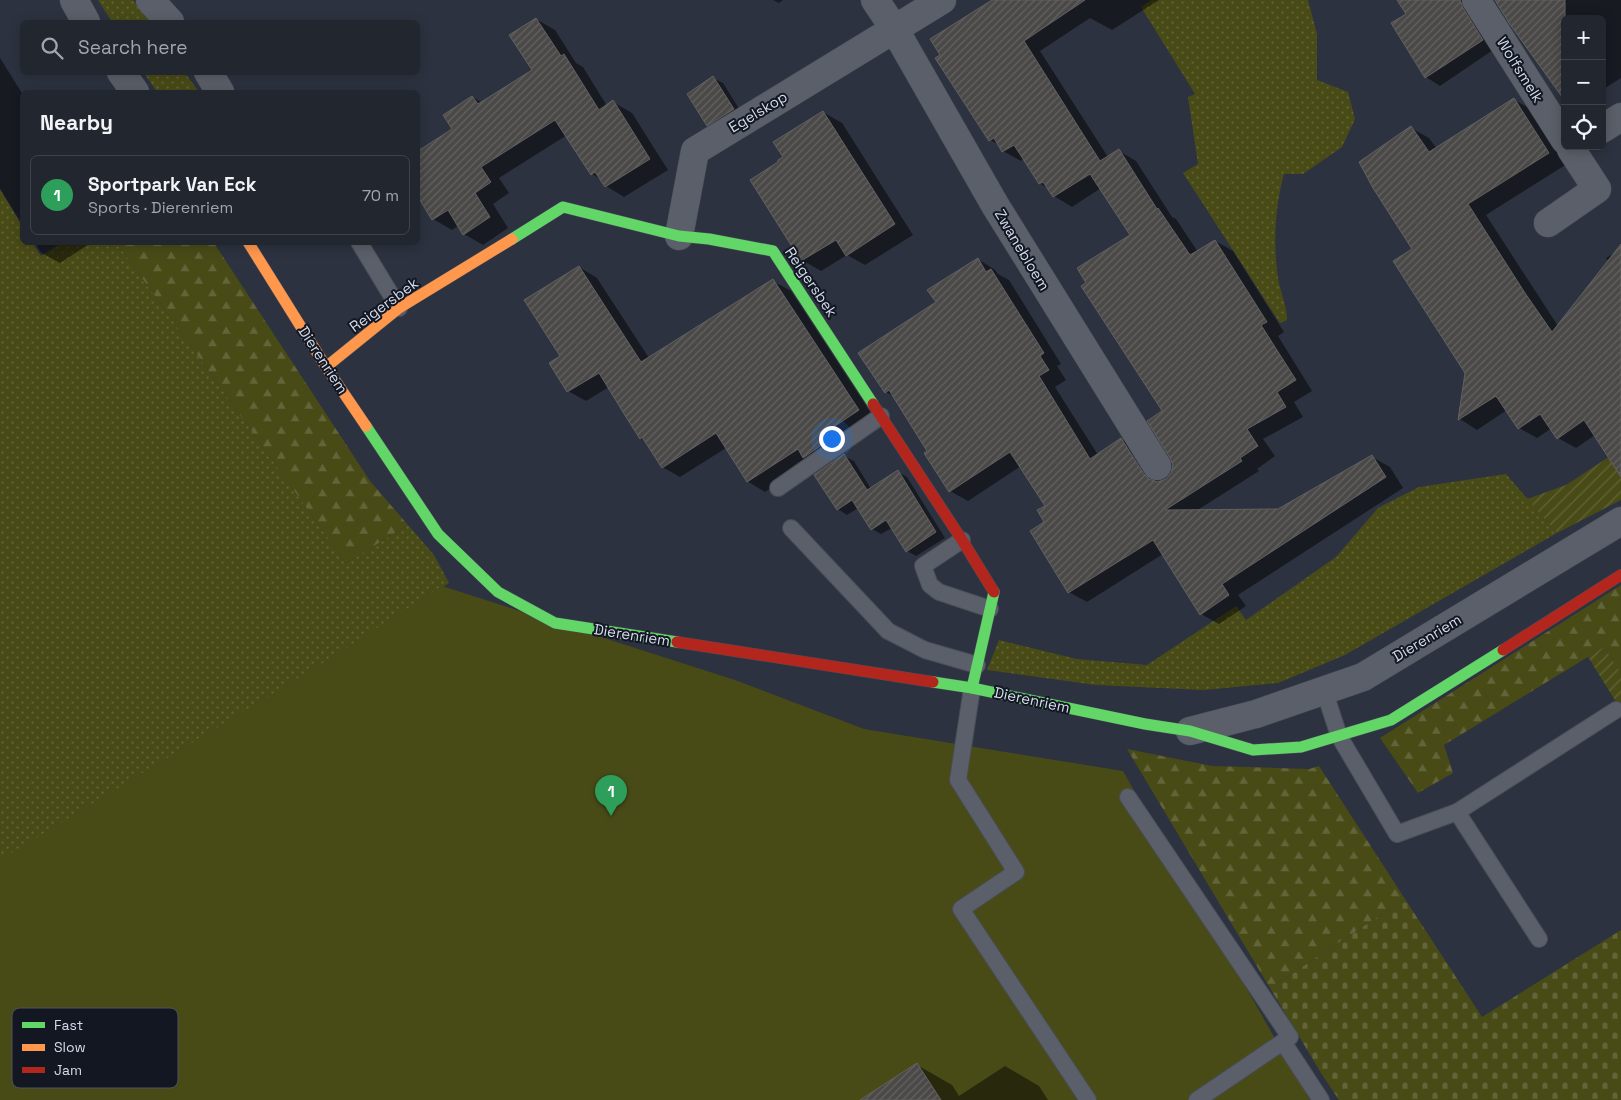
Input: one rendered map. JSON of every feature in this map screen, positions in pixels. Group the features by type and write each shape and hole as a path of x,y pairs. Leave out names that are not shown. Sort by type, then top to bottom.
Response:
{"street":[{"path":"74,0 85,20"},
{"path":"150,0 168,20"},
{"path":"875,0 895,30"},
{"name":"Egelskop","path":"679,236 696,151 942,0"},
{"name":"Wolfsmelk","path":"1476,0 1561,131"},
{"name":"Zwanebloem","path":"895,30 1008,227 1157,466"},
{"path":"123,75 134,90"},
{"path":"210,75 219,90"},
{"path":"1606,126 1621,117"},
{"name":"Wolfsmelk","path":"1548,224 1597,189 1573,150"},
{"name":"Reigersbek","path":"326,367 399,308 563,207 679,236 709,239 773,251 994,592 972,688"},
{"name":"Dierenriem","path":"252,245 326,367 438,534 498,592 555,622 972,688 1145,724 1190,731 1253,750 1301,747 1391,720 1621,575"},
{"name":"Dierenriem","path":"1190,731 1256,714 1363,677 1621,521"}],"lane":[{"path":"361,245 399,308"},
{"path":"778,488 881,416"},
{"path":"791,528 888,630 926,650 977,665"},
{"path":"962,540 922,566 930,584 939,592 990,609"},
{"path":"972,688 958,780 1016,872 961,909 1088,1100"},
{"path":"1324,690 1339,736 1397,834 1457,812 1616,710"},
{"path":"1128,797 1290,1037 1197,1100"},
{"path":"1457,812 1540,939"},
{"path":"1283,1042 1321,1100"}],"green space":[{"path":"98,0 133,0 148,20 111,20"},
{"path":"1151,0 1308,0 1317,34 1317,80 1348,92 1355,119 1342,147 1303,174 1284,174 1277,212 1275,239 1278,278 1287,314 1287,320 1280,323 1183,173 1198,164 1188,97 1195,94 1141,7"},
{"path":"145,75 186,75 198,90 156,90"},
{"path":"0,189 20,223 20,245 33,245 41,256 59,245 118,245 346,563 408,525 434,555 449,583 0,874"},
{"path":"118,245 215,245 370,481 408,525 346,563"},
{"path":"1621,449 1621,500 1557,533 1527,499 1566,485"},
{"path":"1506,474 1557,533 1345,655 1278,683 1204,690 1096,685 987,670 999,640 1077,659 1147,665 1236,606 1246,620 1336,557 1378,508 1419,487"},
{"path":"1621,585 1621,673 1604,647 1444,745 1453,773 1418,793 1380,738"},
{"path":"442,586 735,680 864,729 1123,771 1310,1100 0,1100 0,860 326,661"},
{"path":"1604,647 1621,673 1621,710 1588,657"},
{"path":"1127,749 1212,766 1309,769 1319,766 1405,899 1270,988"},
{"path":"1405,899 1482,1017 1621,930 1621,1100 1339,1100 1270,988"}],"building":[{"path":"992,0 1085,0 1024,41 1100,161 1119,149 1157,209 1190,255 1215,240 1267,322 1261,325 1296,380 1277,392 1286,407 1247,429 1258,446 1240,458 1242,461 1165,510 1278,509 1372,455 1386,477 1222,584 1229,595 1200,615 1153,540 1068,593 1030,531 1044,522 1037,510 1045,506 1010,452 949,492 924,453 927,451 889,390 885,393 858,353 936,302 927,290 978,258 986,272 991,269 1044,353 1040,356 1049,370 1039,376 1090,459 1121,438 1149,479 1158,482 1166,479 1171,473 1173,465 1170,458 1147,421 1162,411 1081,286 1086,283 1077,268 1130,235 1090,174 1053,197 1043,182 1039,184 1014,145 1002,152 994,138 989,141 935,58 940,55 930,39"},
{"path":"1397,0 1460,0 1483,40 1425,78 1391,23 1406,14"},
{"path":"1495,0 1565,0 1565,15 1561,15 1561,95 1509,23"},
{"path":"536,18 561,56 564,54 599,110 613,100 650,159 605,187 595,172 591,175 555,120 481,167 491,182 475,193 490,217 463,235 448,210 432,220 420,200 420,150 452,129 443,115 472,96 478,104 532,70 509,35"},
{"path":"713,76 734,109 707,126 687,94"},
{"path":"1514,98 1549,153 1468,204 1552,332 1621,244 1621,477 1584,420 1557,439 1540,414 1518,429 1496,396 1458,420 1465,373 1393,261 1412,249 1373,188 1359,162 1411,126 1429,152"},
{"path":"823,111 895,224 846,256 836,240 801,261 750,180 783,157 773,142"},
{"path":"579,266 641,362 773,279 859,410 829,430 833,437 803,458 798,449 747,482 716,433 662,468 642,437 640,439 599,373 567,392 549,363 560,356 524,300"},
{"path":"844,454 867,490 898,470 936,532 906,552 886,520 871,530 852,500 837,510 814,475"},
{"path":"917,1063 941,1100 860,1100"}],"traffic: fast":[{"path":"512,239 563,207 679,236 709,239 773,251 873,404"},
{"path":"366,426 438,534 498,592 555,623 677,642"},
{"path":"972,688 994,592"},
{"path":"933,682 972,688 1145,724 1190,731 1253,750 1301,747 1391,720 1503,650"}],"traffic: slow":[{"path":"326,367 399,308 512,239"},
{"path":"250,245 326,367 366,426"}],"traffic: jam":[{"path":"873,404 994,592"},
{"path":"1503,650 1621,575"},
{"path":"677,642 933,682"}],"place":[{"name":"Sportpark Van Eck","path":"611,816"}]}
